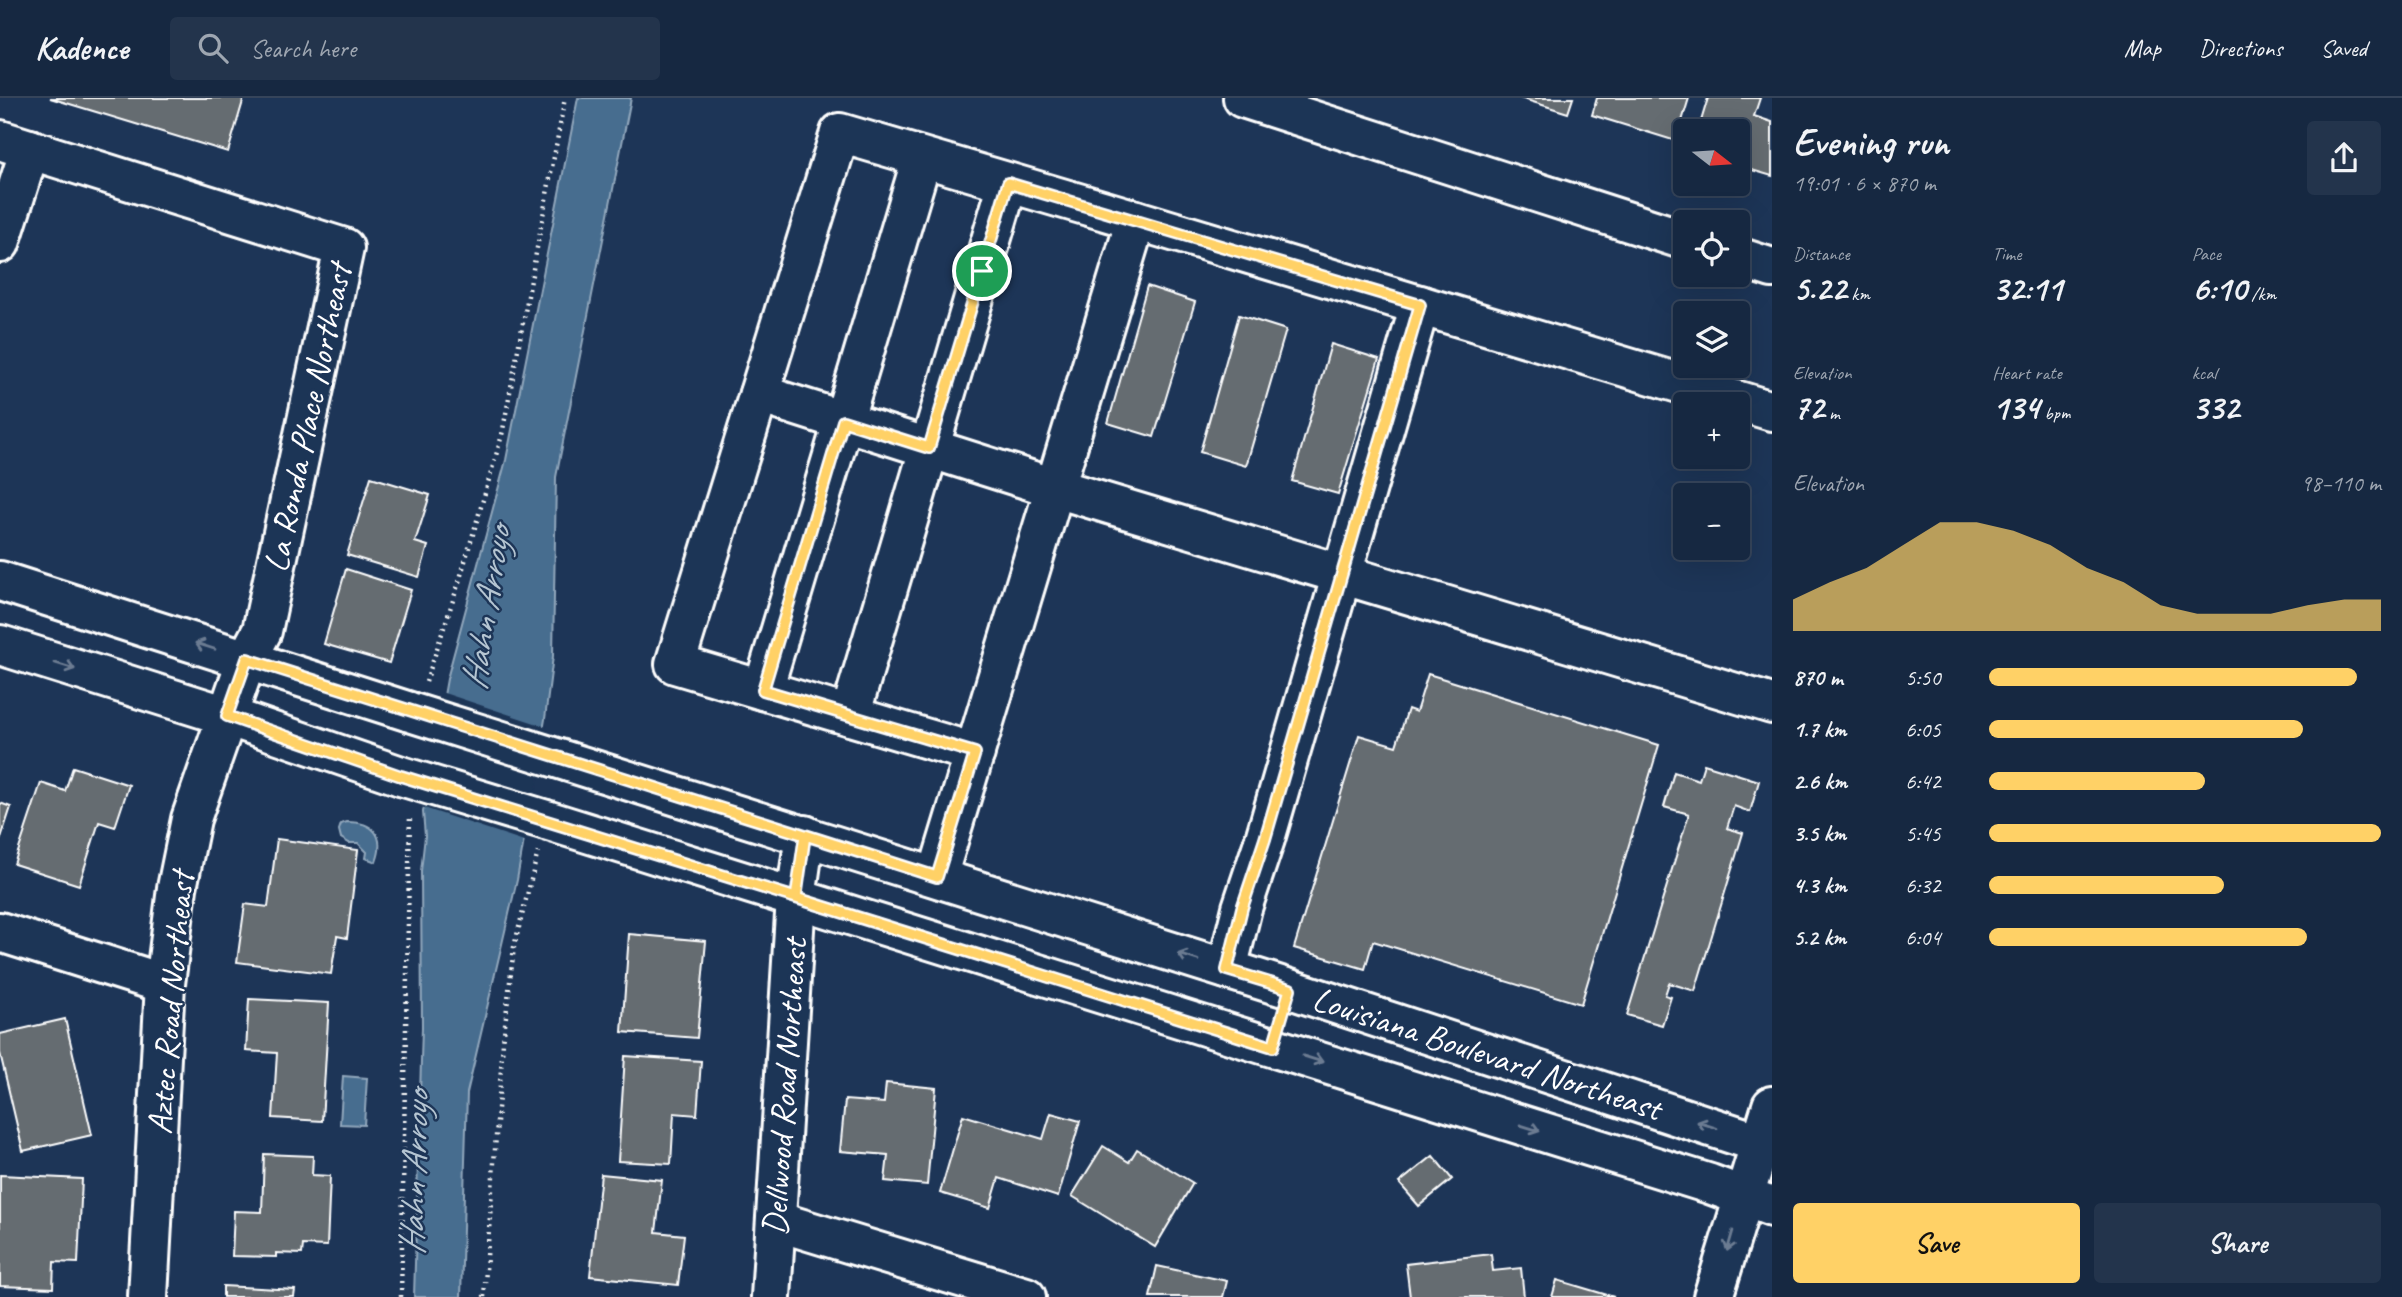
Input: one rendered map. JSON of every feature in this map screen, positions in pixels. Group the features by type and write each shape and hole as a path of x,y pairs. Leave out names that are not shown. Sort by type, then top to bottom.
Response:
{"main road":[{"path":"1243,98 1673,236"},
{"path":"975,753 676,664 839,133 1772,411"},
{"name":"La Ronda Place Northeast","path":"0,243 15,145 344,247 262,631 247,659"},
{"path":"763,690 922,158"},
{"path":"849,716 1008,183"},
{"path":"937,877 1136,220"},
{"path":"1750,261 1772,268"},
{"path":"1227,970 1242,908 1265,839 1420,305"},
{"path":"759,394 1055,488 1772,704"},
{"name":"Louisiana Boulevard Northeast","path":"0,581 1290,989 1766,1145"},
{"name":"Louisiana Boulevard Northeast","path":"0,645 227,716 401,776 542,834 796,898 1758,1201"},
{"name":"Aztec Road Northeast","path":"148,1297 164,984 177,888 191,819 247,659"},
{"name":"Dellwood Road Northeast","path":"771,1297 796,898 805,835"},
{"path":"0,932 164,984"},
{"path":"1273,1047 1290,989"},
{"path":"1713,1297 1758,1201 1772,1106"},
{"path":"776,1221 1026,1297"}],"path":[{"path":"484,1297 503,1042 514,947 542,834"}],"water":[{"name":"Hahn Arroyo","path":"578,98 631,98 556,477 553,656 545,719 517,880 467,1093 461,1297 414,1297 422,1027 421,871 425,836 423,812 447,679 506,460"},
{"path":"341,824 364,824 375,832 379,844 376,862 366,858 367,852 358,843 349,843 341,838"},
{"path":"343,1076 367,1078 364,1125 340,1124"}],"pier":[{"path":"441,692 547,727 527,842 421,807"}],"building":[{"path":"50,98 244,98 228,152"},
{"path":"1520,98 1573,98 1568,113"},
{"path":"1597,98 1689,98 1683,119 1673,119 1673,140 1592,115"},
{"path":"1708,98 1760,98 1754,116 1772,122 1772,176 1750,170 1750,119 1702,119"},
{"path":"1147,286 1195,302 1154,437 1108,423"},
{"path":"1239,315 1286,330 1246,466 1200,452"},
{"path":"1331,344 1379,359 1338,494 1292,481"},
{"path":"371,477 430,495 415,542 428,546 419,577 347,555"},
{"path":"346,569 411,590 389,663 324,644"},
{"path":"1428,674 1659,745 1581,1004 1373,941 1365,969 1294,948 1359,735 1396,746 1408,709 1416,712"},
{"path":"1704,764 1759,781 1750,812 1734,806 1727,828 1743,833 1695,991 1669,983 1665,995 1671,997 1662,1025 1627,1015 1689,814 1664,807 1674,772 1699,780"},
{"path":"73,767 129,785 115,827 99,822 79,885 14,864 41,783 65,791"},
{"path":"0,803 11,807 0,841"},
{"path":"277,839 358,850 347,938 337,936 331,974 237,962 245,904 268,907"},
{"path":"629,934 706,941 697,1038 622,1032"},
{"path":"249,999 329,1003 322,1121 273,1118 277,1053 246,1051"},
{"path":"65,1019 92,1135 23,1151 0,1053 0,1034"},
{"path":"625,1056 701,1061 697,1115 674,1113 671,1164 618,1161"},
{"path":"886,1083 936,1088 927,1185 885,1181 888,1155 840,1151 845,1100 884,1103"},
{"path":"1051,1113 1080,1121 1058,1197 999,1178 990,1208 940,1193 963,1115 1043,1139"},
{"path":"1103,1146 1129,1162 1137,1149 1193,1183 1155,1247 1072,1196"},
{"path":"264,1154 313,1156 312,1175 330,1176 327,1246 303,1245 302,1254 276,1253 276,1257 232,1256 234,1211 262,1212"},
{"path":"1433,1156 1452,1179 1419,1206 1399,1183"},
{"path":"601,1174 662,1180 656,1232 684,1235 678,1285 590,1276"},
{"path":"0,1175 82,1179 78,1263 54,1262 53,1288 0,1286"},
{"path":"1491,1254 1493,1271 1521,1268 1524,1297 1410,1297 1406,1264"},
{"path":"1157,1266 1227,1281 1223,1297 1150,1297"},
{"path":"1557,1280 1614,1297 1552,1297"},
{"path":"223,1286 295,1290 294,1297 223,1297"}],"route":[{"path":"982,271 929,448 843,421 763,690 975,753 937,877 805,835 796,898 401,776 227,716 247,659 805,835 796,898 1273,1047 1290,989 1227,970 1242,908 1265,839 1420,305 1008,183 982,271"}]}
